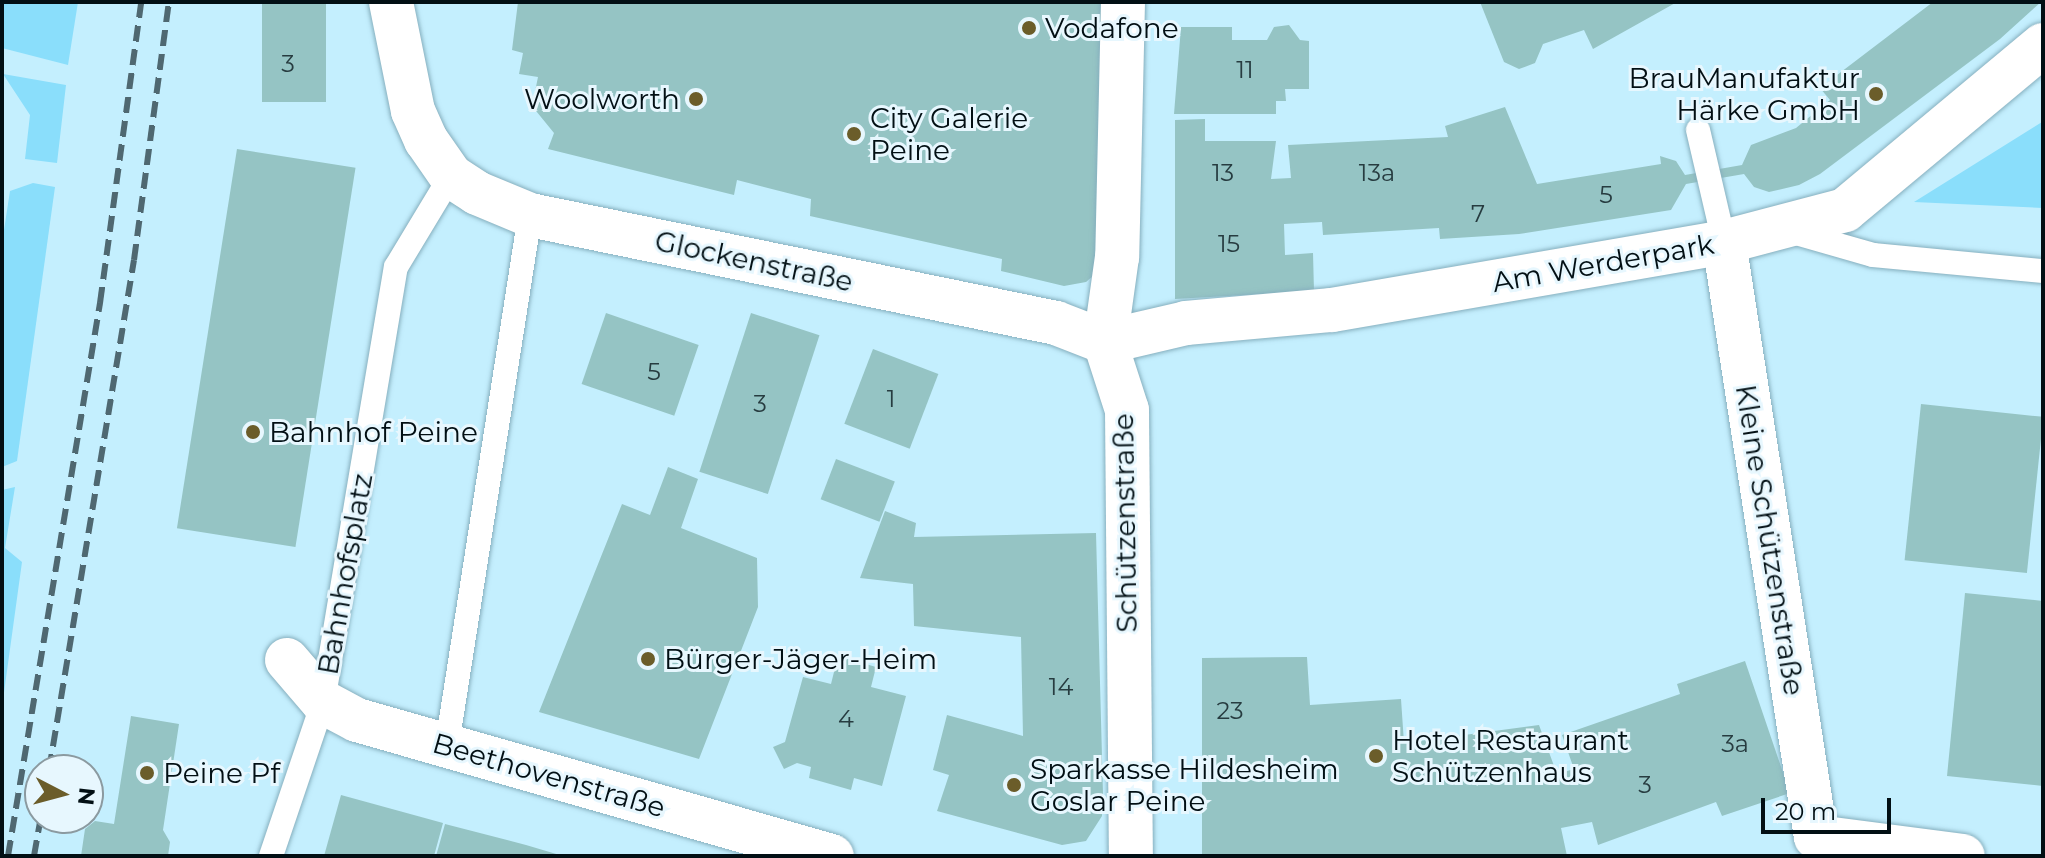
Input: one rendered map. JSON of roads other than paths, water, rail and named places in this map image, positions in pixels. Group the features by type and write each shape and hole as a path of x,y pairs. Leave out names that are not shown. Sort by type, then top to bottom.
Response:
{"street":[{"name":"Glockenstraße","path":"391,2 413,111 426,140 451,176 530,215 1056,323 1105,342"},
{"name":"Schützenstraße","path":"1123,2 1117,257 1105,342 1127,410 1131,856"},
{"name":"Am Werderpark","path":"1105,342 1186,323 1332,310 1783,230 1845,210 2043,45"},
{"name":"Kleine Schützenstraße","path":"1724,242 1814,846"},
{"name":"Beethovenstraße","path":"287,660 323,702 357,720 832,856"},
{"path":"1814,846 1963,856"}],"lane":[{"path":"1698,130 1724,242"},
{"name":"Bahnhofsplatz","path":"271,856 323,702 396,267 451,176"},
{"path":"447,745 530,215"},
{"path":"1783,230 1873,255 2043,271"}],"railway":[{"path":"8,856 100,303 141,2"},
{"path":"52,754 134,260 169,2"},
{"path":"34,856 38,834"}],"place":[{"name":"Vodafone","path":"1029,28"},
{"name":"BrauManufaktur Härke GmbH","path":"1876,94"},
{"name":"Woolworth","path":"696,99"},
{"name":"City Galerie Peine","path":"854,134"},
{"name":"Bahnhof Peine","path":"253,432"},
{"name":"Bürger-Jäger-Heim","path":"648,659"},
{"name":"Hotel Restaurant Schützenhaus","path":"1376,756"},
{"name":"Peine Pf","path":"147,773"},
{"name":"Sparkasse Hildesheim Goslar Peine","path":"1014,785"}]}
